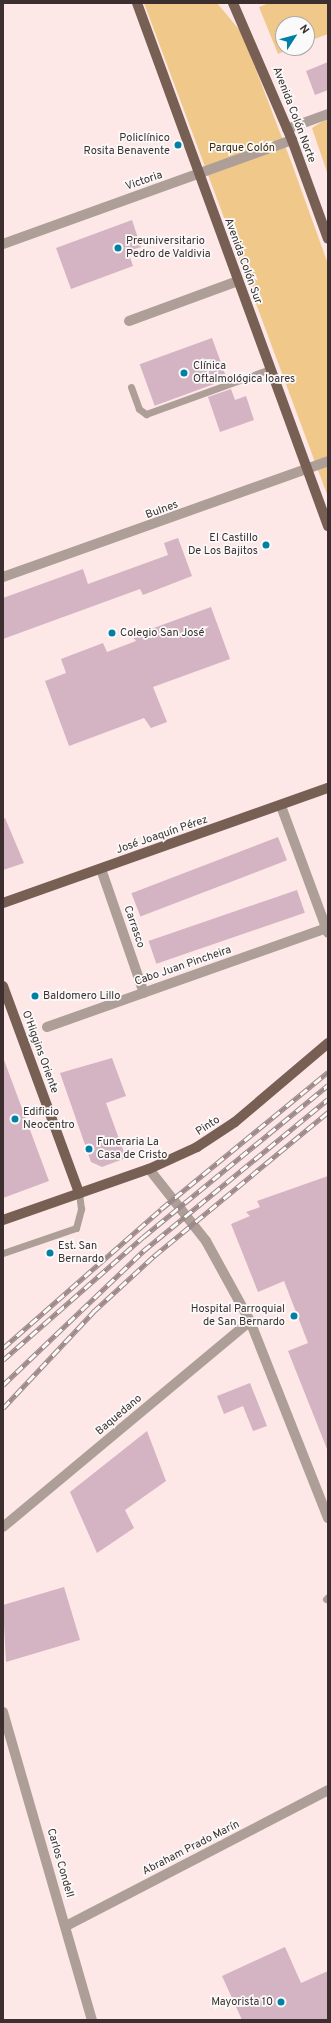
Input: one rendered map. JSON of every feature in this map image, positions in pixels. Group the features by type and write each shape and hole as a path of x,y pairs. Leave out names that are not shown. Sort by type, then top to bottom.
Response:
{"main road":[{"name":"Avenida Colón Sur","path":"137,3 328,526"},
{"name":"Avenida Colón Norte","path":"233,3 251,39 292,140 328,239"},
{"name":"José Joaquín Pérez","path":"3,903 281,806 328,788"},
{"name":"O'Higgins Oriente","path":"3,986 79,1193"},
{"name":"Pinto","path":"3,1220 149,1169 218,1134 328,1043"}],"street":[{"path":"287,129 328,114"},
{"name":"Victoria","path":"3,244 292,140"},
{"path":"129,321 238,281"},
{"name":"Bulnes","path":"3,577 328,461"},
{"path":"281,806 327,931"},
{"name":"Carrasco","path":"101,869 144,993"},
{"name":"Cabo Juan Pincheira","path":"47,1027 327,931"},
{"path":"149,1169 206,1241 250,1321 328,1518"},
{"name":"Baquedano","path":"3,1527 250,1321"},
{"name":"Carlos Condell","path":"3,1712 92,2020"},
{"name":"Abraham Prado Marín","path":"66,1926 328,1790"}],"lane":[{"path":"131,387 139,409 146,414 270,370"},
{"path":"3,1253 76,1228 81,1209 79,1193"}],"green space":[{"name":"Parque Colón","path":"144,3 217,3 242,33 292,164 328,264 328,497"},
{"path":"269,3 328,3 328,34 315,39 315,16 275,16 275,47 259,7"},
{"path":"328,118 328,175 312,128"}],"building":[{"path":"328,62 328,90 315,95 306,71"},
{"path":"132,220 141,247 128,251 133,266 71,289 56,248"},
{"name":"Clínica Oftalmológica Ioares","path":"212,338 227,379 155,406 140,364"},
{"path":"231,389 235,400 246,396 254,420 220,432 208,397"},
{"path":"178,538 192,576 143,595 140,589 3,639 3,598 83,569 88,584 168,555 164,543"},
{"path":"211,607 230,659 153,687 167,722 151,728 144,718 69,746 45,681 66,673 61,659 103,643 107,652 136,641 132,636"},
{"path":"5,818 24,863 3,870 3,819"},
{"path":"278,837 287,860 140,917 131,893"},
{"path":"297,890 305,913 156,964 149,941"},
{"path":"112,1058 126,1096 106,1103 126,1158 102,1167 91,1162 60,1073"},
{"name":"Edificio Neocentro","path":"4,1060 49,1181 3,1198 3,1061"},
{"name":"Hospital Parroquial de San Bernardo","path":"328,1176 327,1449 288,1351 308,1343 284,1281 258,1292 231,1224 250,1216 246,1212 260,1207 257,1201"},
{"path":"250,1383 267,1426 253,1431 243,1406 224,1414 217,1396"},
{"path":"147,1431 166,1481 125,1510 134,1528 97,1553 70,1492"},
{"path":"64,1587 80,1640 6,1662 3,1605"},
{"name":"Mayorista 10","path":"285,1947 301,1983 328,1971 328,2020 242,2020 222,1976"}],"railway":[{"path":"3,1348 161,1209 328,1072"},
{"path":"3,1360 143,1237 328,1085"},
{"path":"3,1385 143,1251 328,1099"},
{"path":"3,1408 93,1312 154,1256 328,1112"}],"place":[{"name":"Policlínico Rosita Benavente","path":"178,145"},
{"name":"Preuniversitario Pedro de Valdivia","path":"118,248"},
{"name":"Clínica Oftalmológica Ioares","path":"184,373"},
{"name":"El Castillo De Los Bajitos","path":"266,545"},
{"name":"Colegio San José","path":"112,633"},
{"name":"Baldomero Lillo","path":"35,996"},
{"name":"Edificio Neocentro","path":"15,1119"},
{"name":"Funeraria La Casa de Cristo","path":"89,1149"},
{"name":"Est. San Bernardo","path":"50,1253"},
{"name":"Hospital Parroquial de San Bernardo","path":"294,1316"},
{"name":"Mayorista 10","path":"281,2002"}]}
